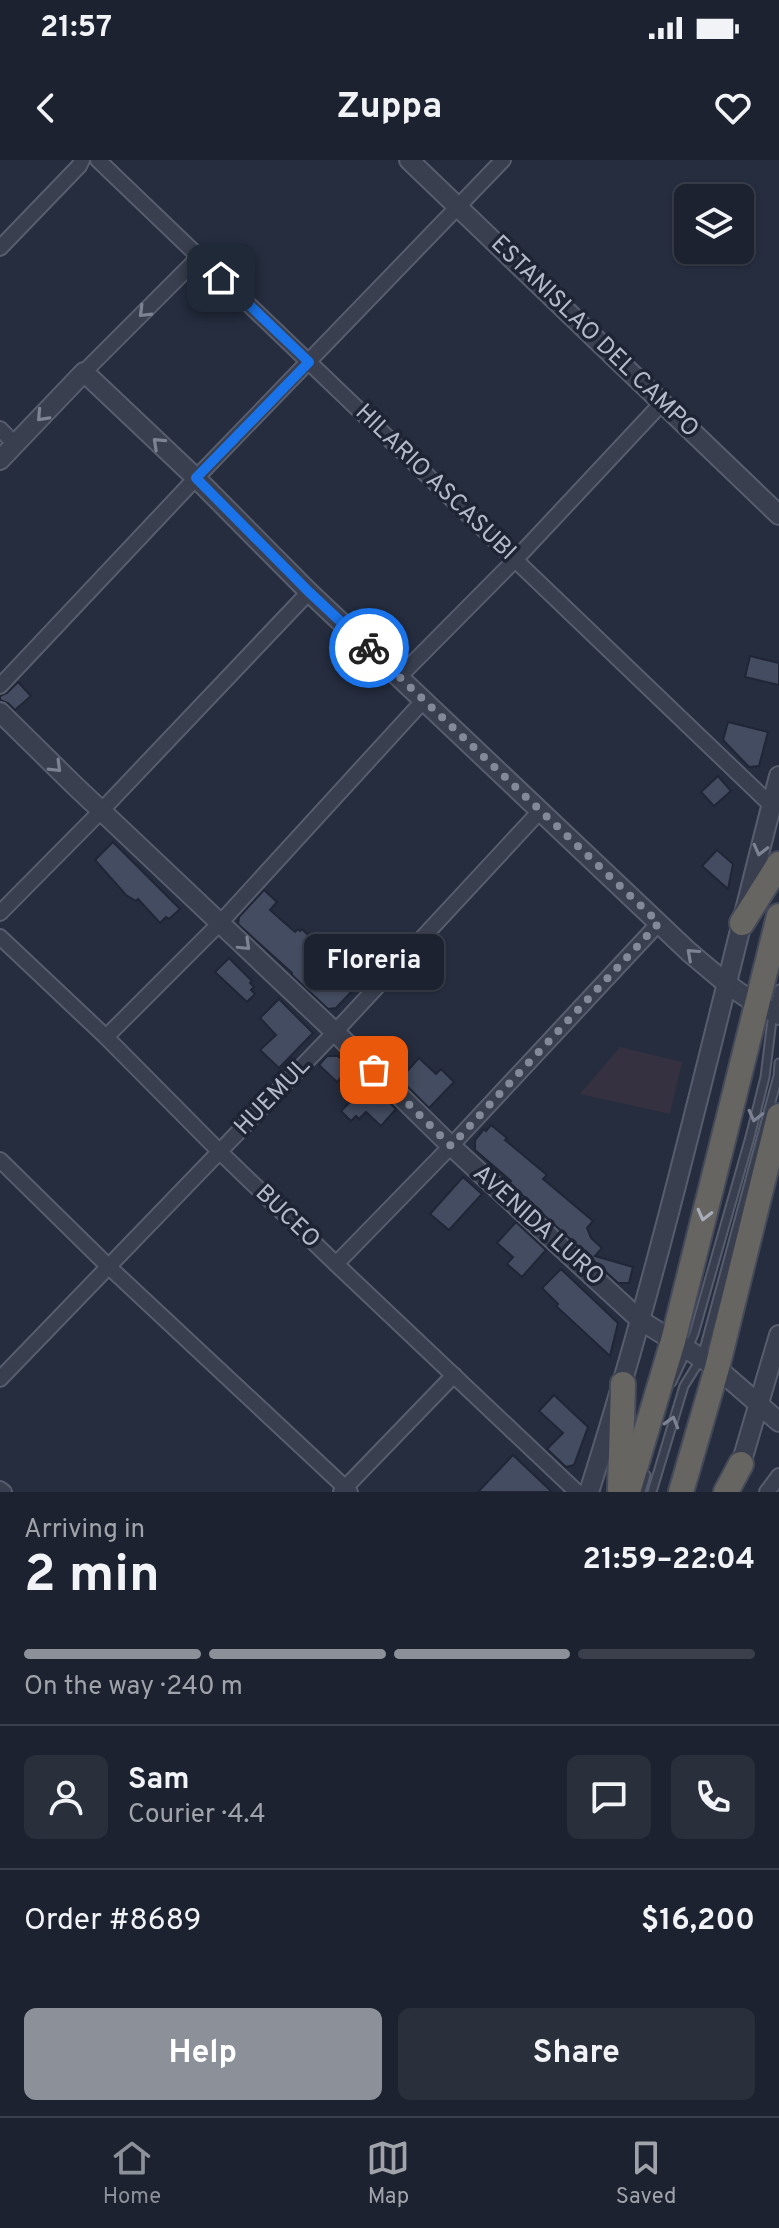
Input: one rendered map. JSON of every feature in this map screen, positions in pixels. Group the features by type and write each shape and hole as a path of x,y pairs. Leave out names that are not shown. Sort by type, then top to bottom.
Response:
{"highway":[{"path":"742,923 779,864"},
{"path":"681,1492 695,1354 770,1010 779,916"},
{"path":"628,1492 695,1354 779,1116"},
{"path":"620,1492 623,1384"},
{"path":"729,1492 741,1464"}],"street":[{"path":"0,248 82,160"},
{"name":"HILARIO ASCASUBI","path":"98,160 771,805"},
{"name":"ESTANISLAO DEL CAMPO","path":"409,160 779,515"},
{"path":"0,686 503,160"},
{"path":"0,460 199,257"},
{"path":"84,372 196,478 309,592 659,923 727,984 770,1010"},
{"path":"400,676 515,560 662,403"},
{"path":"0,429 15,444"},
{"path":"0,913 309,592"},
{"path":"106,1037 221,922 424,700"},
{"name":"AVENIDA LURO","path":"0,712 451,1146 640,1320 695,1354 779,1422"},
{"path":"589,1492 640,1320 779,776"},
{"name":"HUEMUL","path":"0,1379 335,1032 541,810"},
{"path":"336,1264 659,923"},
{"name":"BUCEO","path":"0,937 336,1264 577,1492"},
{"path":"0,1160 345,1490 454,1375"},
{"path":"741,1464 779,1335"},
{"path":"767,1492 779,1476"}],"lane":[{"path":"770,1010 779,989"},
{"path":"652,1492 778,1076 779,1063"},
{"path":"668,1396 672,1382 695,1354"},
{"path":"641,1492 649,1464"}],"shaded area":[{"path":"620,1047 682,1062 670,1114 580,1094"}],"building":[{"path":"750,656 779,663 779,685 745,677"},
{"path":"18,682 31,696 15,710 0,700 0,696"},
{"path":"728,722 768,732 759,766 749,767 723,740"},
{"path":"718,776 731,791 714,806 701,792"},
{"path":"113,842 180,909 169,919 166,917 160,923 138,899 136,901 126,895 95,860"},
{"path":"717,850 733,864 728,889 702,866"},
{"path":"264,890 277,902 270,910 295,932 302,929 311,938 303,948 325,969 328,966 354,989 336,1008 328,1009 238,924 239,917"},
{"path":"229,958 252,981 250,983 254,987 251,990 255,994 247,1002 215,972"},
{"path":"279,999 313,1033 279,1068 260,1050 276,1035 260,1018"},
{"path":"380,1038 393,1050 383,1061 370,1049"},
{"path":"327,1056 338,1056 350,1068 337,1082 319,1065"},
{"path":"419,1058 436,1074 441,1069 454,1082 429,1108 400,1079"},
{"path":"368,1081 396,1109 381,1126 366,1112 359,1119 356,1116 351,1121 341,1111"},
{"path":"491,1125 547,1175 543,1179 593,1221 587,1228 591,1238 602,1248 595,1256 633,1267 629,1283 618,1283 475,1150 475,1140"},
{"path":"463,1177 482,1194 449,1230 430,1214"},
{"path":"516,1222 546,1250 522,1277 507,1264 513,1257 497,1243"},
{"path":"561,1269 618,1323 610,1356 556,1306 558,1304 542,1288"},
{"path":"554,1395 588,1427 574,1465 566,1467 547,1449 563,1433 539,1411"},
{"path":"513,1455 552,1492 478,1492"}],"way so far":[{"path":"369,648 659,923 451,1146 374,1070"}],"place":[{"name":"Floreria","path":"374,1070"}],"route":[{"path":"221,278 309,362 196,478 369,648"}]}
